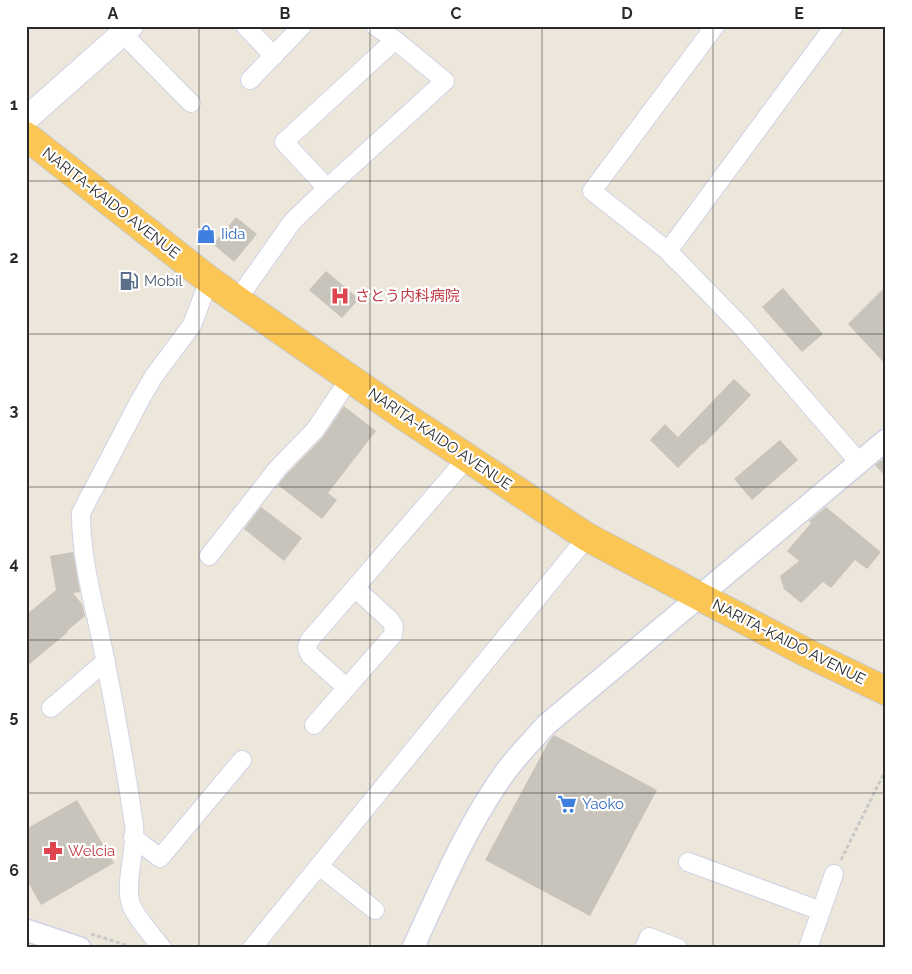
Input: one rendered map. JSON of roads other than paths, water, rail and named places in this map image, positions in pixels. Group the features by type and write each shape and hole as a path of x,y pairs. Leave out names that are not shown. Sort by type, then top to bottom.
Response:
{"highway":[{"name":"NARITA-KAIDO AVENUE","path":"26,136 209,280 586,538 809,654 886,691"}],"main road":[{"path":"26,119 127,30"}],"street":[{"path":"246,26 274,56"},
{"path":"250,80 302,26"},
{"path":"237,300 292,222 445,81 375,26"},
{"path":"715,26 592,191 668,251 741,326 859,462"},
{"path":"668,251 834,26"},
{"path":"127,30 190,103"},
{"path":"327,188 284,142 395,40"},
{"path":"162,948 135,913 130,902 129,891 134,828 106,661 85,562 80,513 149,384 192,325 209,280"},
{"path":"209,556 278,468 314,430 350,378"},
{"path":"413,948 455,856 483,805 507,770 546,725 886,440"},
{"path":"347,688 310,655 307,648 309,641 468,458"},
{"path":"252,948 586,538"},
{"path":"314,725 393,635 394,626 390,620 354,588"},
{"path":"51,708 106,661"},
{"path":"133,837 160,858 242,760"},
{"path":"688,862 821,911"},
{"path":"319,866 376,910"},
{"path":"808,948 834,874"},
{"path":"26,930 80,948"},
{"path":"644,948 648,937 678,948"}],"place":[{"name":"Iida","path":"206,234"},
{"name":"Mobil","path":"129,281"},
{"name":"さとう内科病院","path":"340,296"},
{"name":"Yaoko","path":"567,804"},
{"name":"Welcia","path":"53,851"}]}
